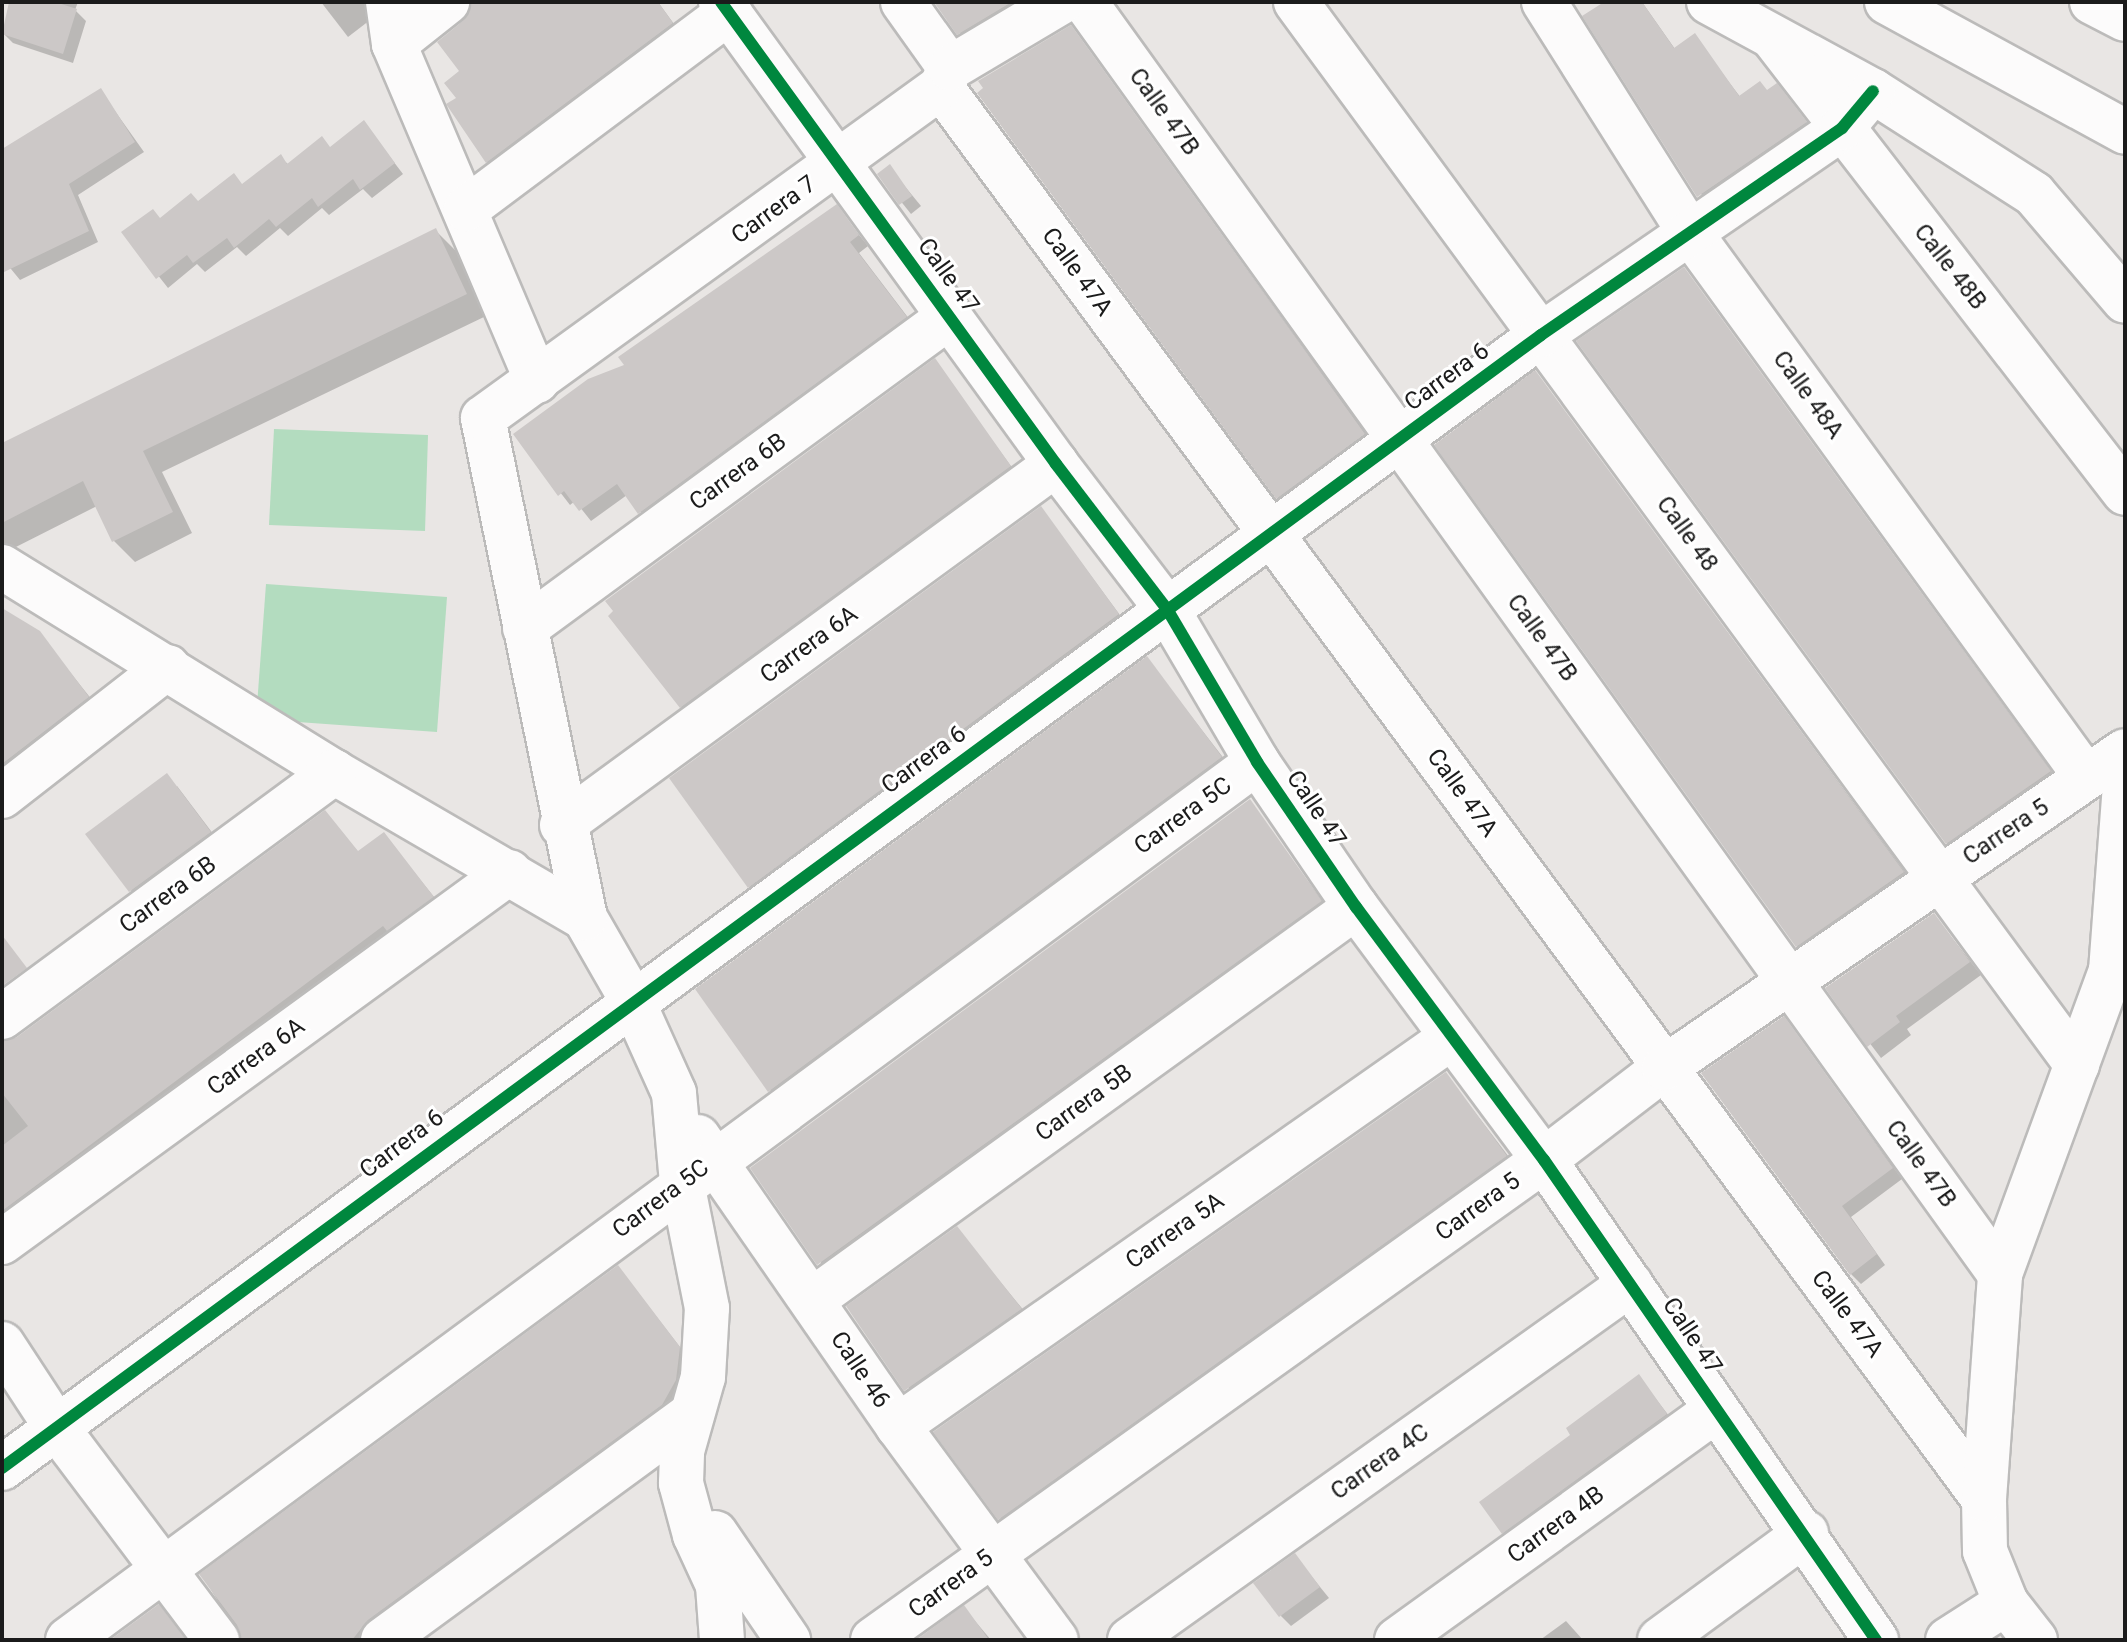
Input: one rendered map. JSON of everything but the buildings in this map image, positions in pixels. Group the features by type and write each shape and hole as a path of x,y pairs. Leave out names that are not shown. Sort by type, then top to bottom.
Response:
{"street":[{"path":"447,2 391,23 537,381"},
{"name":"Calle 47A","path":"903,2 946,78 1270,533 1984,1499"},
{"name":"Carrera 7","path":"525,628 483,418 838,163 946,78 1061,2"},
{"name":"Calle 47B","path":"1085,2 2000,1274"},
{"name":"Calle 48","path":"1296,2 2077,1065"},
{"name":"Calle 48A","path":"1544,2 1689,231 2106,782"},
{"path":"1709,2 1873,91 2034,194 2125,301"},
{"path":"1887,2 2125,132"},
{"path":"2092,2 2125,19"},
{"path":"466,209 725,7"},
{"name":"Calle 47","path":"725,7 1056,464 1167,609 1257,762 1356,907 1544,1160 1716,1410 1806,1533 1876,1640"},
{"name":"Calle 48B","path":"1775,40 2125,493"},
{"name":"Carrera 6","path":"2,1468 632,1000 1541,335 1842,128 1873,91"},
{"name":"Carrera 6B","path":"525,628 950,316"},
{"name":"Carrera 6A","path":"562,825 1056,464"},
{"path":"2,567 334,772 585,918"},
{"path":"525,628 562,825 585,918 632,1000 674,1093 697,1173 707,1308 703,1377 692,1414 681,1483 695,1535 718,1585 721,1639"},
{"path":"2,796 168,667"},
{"name":"Carrera 5","path":"873,1640 1789,981 1939,878 2106,782 2125,751"},
{"name":"Carrera 5C","path":"68,1640 1257,762"},
{"name":"Carrera 6B","path":"2,1017 334,772"},
{"path":"1948,1640 2025,1630 1985,1551 1984,1499 2000,1274 2118,959 2106,782"},
{"name":"Carrera 6A","path":"2,1242 510,872"},
{"name":"Carrera 5B","path":"812,1300 1356,907"},
{"name":"Carrera 5A","path":"898,1426 1452,1037"},
{"name":"Calle 46","path":"697,1173 812,1300 898,1426 1056,1640"},
{"name":"Carrera 4C","path":"1130,1640 1630,1284"},
{"path":"2,1344 57,1428 217,1640"},
{"name":"Carrera 4B","path":"1397,1640 1716,1410"},
{"path":"383,1640 692,1414"},
{"path":"681,1483 788,1640"},
{"path":"1660,1640 1806,1533"}],"green space":[{"path":"274,429 428,435 425,531 269,525"},
{"path":"266,584 447,597 437,732 256,719"}],"cycle path":[{"path":"721,2 1056,464 1167,609 1257,762 1356,907 1544,1160 1876,1640"},
{"path":"2,1468 1541,335 1842,128 1873,91"}]}
